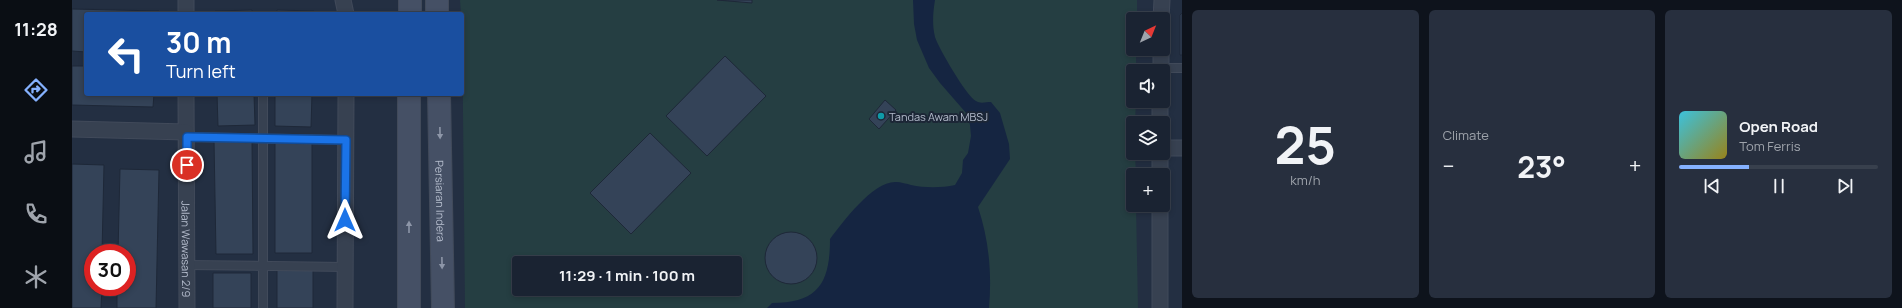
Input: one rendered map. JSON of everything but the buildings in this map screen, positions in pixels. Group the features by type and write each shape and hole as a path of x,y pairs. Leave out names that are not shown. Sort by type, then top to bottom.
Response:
{"main road":[{"path":"410,0 410,12"},
{"path":"437,0 437,12"},
{"path":"409,308 410,96"},
{"name":"Persiaran Indera","path":"439,96 443,308"}],"street":[{"path":"186,0 186,12"},
{"path":"343,0 346,12"},
{"path":"1162,0 1162,12"},
{"name":"Jalan Wawasan 2/9","path":"186,96 187,308"},
{"path":"345,308 346,96"},
{"path":"72,129 187,135"},
{"path":"1170,148 1182,148"},
{"path":"1160,212 1160,308"}],"lane":[{"path":"1170,69 1182,68"},
{"path":"263,308 264,96"},
{"path":"187,135 346,140"},
{"path":"186,265 345,267"}],"green space":[{"path":"460,0 1137,0 1137,12 1126,12 1126,56 1136,56 1136,64 1126,64 1126,108 1136,108 1135,116 1126,116 1126,160 1135,160 1136,168 1126,168 1126,212 1136,212 1138,308 465,308 463,96 464,12 461,12"}],"water":[{"path":"913,0 935,0 933,28 941,51 960,82 972,98 983,103 991,102 1000,113 1009,144 1010,159 978,207 985,232 989,257 989,308 767,308 772,303 801,299 811,294 819,287 828,267 830,239 859,204 878,188 887,183 896,182 927,187 950,186 955,185 962,173 963,160 968,153 971,136 967,114 929,68 917,40 914,24"}],"place":[{"name":"Tandas Awam MBSJ","path":"881,116"}],"route":[{"path":"187,165 187,137 346,140 345,220"}]}
